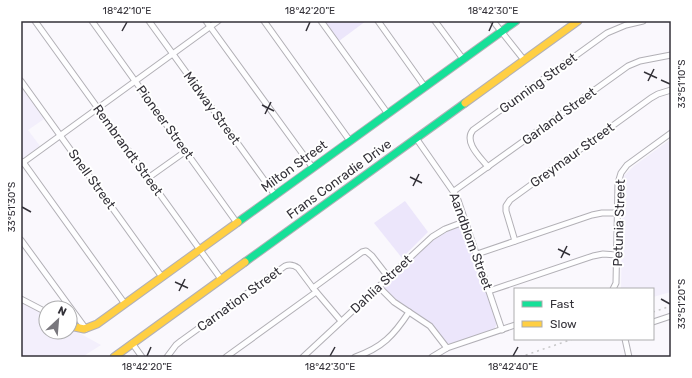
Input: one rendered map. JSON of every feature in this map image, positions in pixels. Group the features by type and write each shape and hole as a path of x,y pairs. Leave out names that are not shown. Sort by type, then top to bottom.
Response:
{"street":[{"name":"Rembrandt Street","path":"35,21 221,279"},
{"name":"Pioneer Street","path":"92,21 237,222"},
{"name":"Midway Street","path":"149,21 275,195"},
{"path":"206,21 313,168"},
{"path":"125,304 22,163 218,21"},
{"path":"264,21 350,141"},
{"path":"321,21 388,114"},
{"path":"378,21 425,87"},
{"path":"435,21 463,59"},
{"path":"493,21 524,60"},
{"name":"Milton Street","path":"86,329 94,326 125,304 516,21"},
{"name":"Frans Conradie Drive","path":"114,357 578,21"},
{"name":"Gunning Street","path":"488,167 470,142 469,136 472,130 607,33 626,25 643,21"},
{"name":"Garland Street","path":"454,191 628,66 640,61 671,55"},
{"name":"Snell Street","path":"21,81 162,277"},
{"name":"Greymaur Street","path":"516,241 506,211 506,206 510,200 651,98 671,90"},
{"name":"Petunia Street","path":"613,288 616,282 618,183 627,164 671,133"},
{"name":"Aandblom Street","path":"416,138 454,191 466,221 502,330"},
{"path":"148,178 186,151"},
{"path":"476,254 592,215 617,213"},
{"name":"Dahlia Street","path":"303,357 439,232 466,221"},
{"path":"21,240 86,329"},
{"path":"226,357 362,252 369,252 388,278"},
{"path":"489,291 593,256 603,254 617,255"},
{"name":"Carnation Street","path":"167,357 176,345 285,266 289,265 295,266 342,322"},
{"path":"379,287 394,302 430,326 447,348"},
{"path":"21,299 38,308"},
{"path":"355,357 370,351 387,340 398,330 409,312"},
{"path":"654,322 671,316"},
{"path":"432,357 447,348 514,326"},
{"path":"78,328 86,329"},
{"path":"625,340 629,357"},
{"path":"132,343 142,357"}],"shaded area":[{"path":"324,21 366,21 339,41"},
{"path":"21,87 44,119 28,130 40,146 21,160"},
{"path":"671,139 671,292 654,297 654,288 621,288 623,177 634,166"},
{"path":"405,201 428,232 402,258 374,223"},
{"path":"459,227 466,230 497,323 493,330 450,344 444,340 426,320 397,301 387,292 384,287 385,284 419,251 448,231"},
{"path":"21,301 38,311 38,340 78,340 78,332 101,345 82,357 21,357"}],"railway":[{"path":"654,312 671,306"},
{"path":"520,357 570,340"}],"traffic: fast":[{"path":"238,222 516,21"},
{"path":"245,262 465,103"}],"traffic: slow":[{"path":"465,103 578,21"},
{"path":"78,328 84,329 97,324 238,222"},
{"path":"114,357 245,262"}]}
